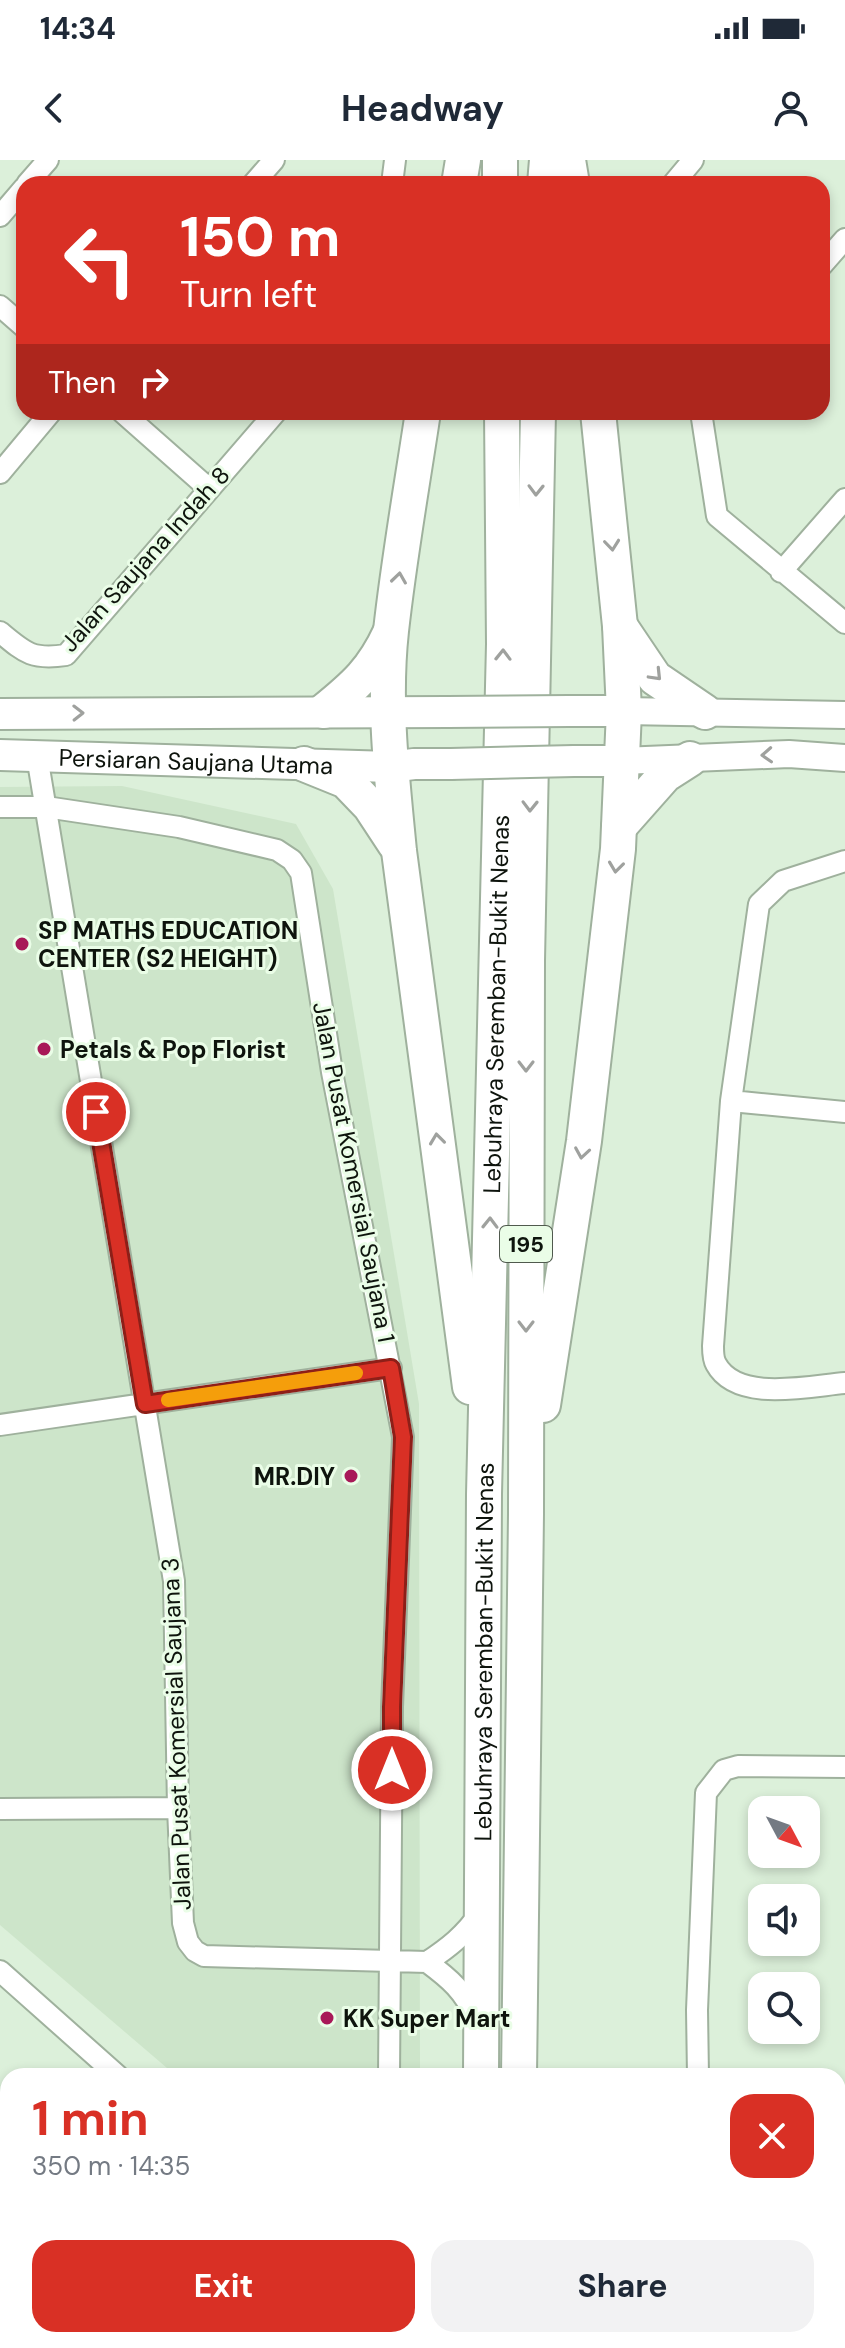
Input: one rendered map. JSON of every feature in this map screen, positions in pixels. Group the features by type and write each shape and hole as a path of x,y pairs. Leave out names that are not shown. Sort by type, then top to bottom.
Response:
{"highway":[{"path":"422,420 391,633 388,711 390,767 484,1494"},
{"name":"Lebuhraya Seremban-Bukit Nenas","path":"481,2068 484,1494 504,644 502,420"},
{"name":"Lebuhraya Seremban-Bukit Nenas","path":"519,2068 526,1514 527,961 538,420"},
{"path":"526,1514 584,1141 618,849 624,711 620,626 599,420"},
{"path":"620,626 655,678 705,712"},
{"path":"324,711 359,683 381,654 391,633"},
{"path":"619,827 665,775 690,759"},
{"path":"304,764 346,781 370,806 399,851"}],"main road":[{"name":"Persiaran Saujana Utama","path":"0,714 624,711"},
{"name":"Persiaran Saujana Utama","path":"0,755 390,767 622,761"}],"street":[{"path":"34,176 48,160"},
{"path":"260,176 274,160"},
{"path":"680,176 693,160"},
{"path":"0,216 16,198"},
{"path":"830,256 845,239"},
{"path":"0,306 16,320"},
{"path":"0,473 44,420"},
{"path":"131,420 208,488"},
{"name":"Jalan Saujana Indah 8","path":"0,632 21,650 43,658 66,655 269,420"},
{"path":"702,420 717,516 844,623"},
{"path":"781,572 845,499"},
{"path":"624,711 845,715"},
{"path":"622,761 789,754 845,758"},
{"name":"Jalan Pusat Komersial Saujana 3","path":"37,756 174,1581 178,1808 183,1923 188,1942 204,1956 391,1961"},
{"name":"Jalan Pusat Komersial Saujana 1","path":"0,807 46,807 179,827 277,850 292,860 301,873 332,1072 403,1437 392,1707 389,2068"},
{"path":"845,861 783,881 759,904 731,1101 713,1346 715,1363 733,1382 756,1390 845,1383"},
{"path":"731,1101 845,1112"},
{"path":"0,1425 391,1368"},
{"path":"698,2068 697,2010 706,1793 724,1770 738,1766 845,1767"},
{"path":"0,1809 178,1808"},
{"path":"427,1962 469,1929 482,1910"},
{"path":"391,1961 427,1962 449,1978 467,1999 481,2029"},
{"path":"0,1971 109,2068"}],"shaded area":[{"path":"122,786 296,824 333,889 419,1404 420,2068 167,2068 0,1925 0,787"}],"slow traffic":[{"path":"168,1400 356,1373"}],"place":[{"name":"SP MATHS EDUCATION CENTER (S2 HEIGHT)","path":"22,944"},
{"name":"Petals & Pop Florist","path":"44,1049"},
{"name":"MR.DIY","path":"351,1476"},
{"name":"KK Super Mart","path":"327,2018"}],"route":[{"path":"96,1112 145,1404 391,1368 403,1437 392,1770"}]}
